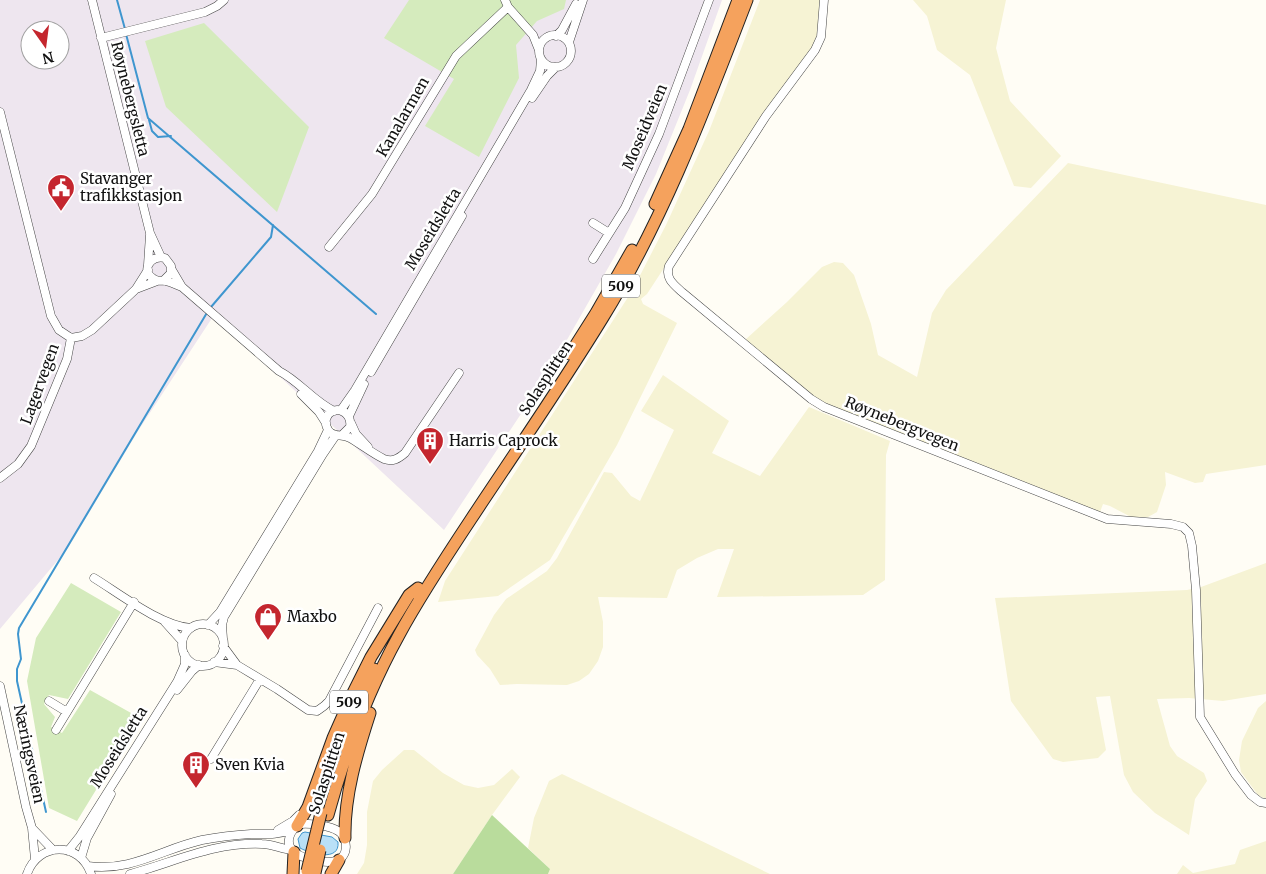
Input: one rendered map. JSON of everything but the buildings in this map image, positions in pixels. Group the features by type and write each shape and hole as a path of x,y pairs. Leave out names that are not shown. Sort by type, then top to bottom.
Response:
{"highway":[{"name":"Solasplitten","path":"311,873 343,742 360,697 388,640 418,588 573,350 618,275 646,223 671,170 738,0"},
{"name":"Solasplitten","path":"324,814 368,700 399,635 436,572 579,355 625,279 653,226 682,165 747,0"},
{"name":"509","path":"295,828 308,807 343,715 368,664 409,595 418,588"},
{"name":"509","path":"345,838 345,816 349,791 380,684 397,646 399,635"},
{"path":"293,851 293,874"},
{"path":"331,874 339,860"}],"street":[{"name":"Røynebergsletta","path":"92,0 150,233 161,257"},
{"path":"101,38 204,12 217,6 224,0"},
{"path":"552,36 562,36 569,42 572,50 570,59 564,65 555,68 546,65 540,59 539,50 542,42 552,36 562,30 578,0"},
{"path":"569,42 583,0"},
{"name":"Moseidveien","path":"593,259 625,208 658,134 709,0"},
{"name":"Røynebergvegen","path":"824,0 821,37 816,50 766,116 690,233 669,266 667,271 669,279 682,292 811,399 824,407 1107,519 1153,522 1183,527 1189,533 1192,546 1198,614 1200,717 1235,774 1251,794 1260,802 1266,803"},
{"name":"Kanalarmen","path":"329,248 372,194 456,56 507,4 533,35 539,50"},
{"name":"Kanalarmen","path":"528,29 534,33 552,36"},
{"name":"Moseidsletta","path":"337,411 354,390 531,90 540,71 540,59"},
{"name":"Moseidsletta","path":"350,420 359,393 455,228 535,92 555,68"},
{"path":"0,112 51,316 59,330 71,338"},
{"path":"593,224 609,233"},
{"name":"Røynebergsletta","path":"148,267 150,233"},
{"path":"182,287 150,277 148,267 154,258 161,257 168,260 182,287 279,371 319,412 327,426 339,435 389,460 399,458 405,453 459,373"},
{"name":"Lagervegen","path":"0,478 18,464 31,446 67,359 71,338 82,336 92,330 136,289 148,267"},
{"path":"160,280 169,276 172,270"},
{"name":"Lagervegen","path":"136,289 160,280"},
{"path":"279,371 286,374 317,402 337,411 350,420 356,434 374,454"},
{"path":"208,625 220,612 318,452 327,426 328,415 337,411"},
{"path":"191,628 184,636 182,642 184,655 193,664 207,665 214,662 222,652 224,616 323,454 339,435 348,430 350,420"},
{"path":"94,578 162,620 182,627 191,628 202,624 215,628 236,666"},
{"path":"56,730 134,602"},
{"path":"214,662 236,666 308,710 316,711 329,701 378,608"},
{"path":"162,620 182,642"},
{"name":"Moseidsletta","path":"68,850 80,836 177,682 185,664 184,655"},
{"name":"Moseidsletta","path":"81,858 87,838 113,791 181,684 199,665"},
{"path":"211,758 260,679"},
{"name":"Næringsveien","path":"0,686 32,828 35,859"},
{"path":"49,700 67,712"},
{"path":"261,834 278,830 293,821 305,805 316,783"},
{"path":"27,874 35,859 53,850 68,850 81,858 89,870 136,863 201,840 239,835 273,835 309,824 335,829 345,838 346,849 339,860 326,862 264,844 221,846 188,854 130,874"},
{"name":"Næringsveien","path":"32,828 53,850"},
{"path":"293,851 289,841 295,828"}],"shaded area":[{"path":"0,0 722,0 690,90 656,174 616,254 548,373 444,530 214,315 138,431 68,548 0,629"},
{"path":"760,0 820,0 817,34 812,50 760,121 647,294 641,299 643,304 677,323 617,445 550,560 498,596 438,602 445,581 632,291 666,225 709,131"},
{"path":"913,0 1006,0 996,48 1010,101 1061,156 1031,188 1014,186 970,75 937,50 927,16"},
{"path":"1068,163 1266,205 1266,465 1206,474 1203,482 1195,483 1165,472 1166,485 1157,512 1148,517 1131,517 1103,504 1100,512 818,400 745,340 822,267 834,262 843,263 854,275 871,324 878,355 917,377 932,313 946,290"},
{"path":"663,375 729,421 712,453 760,476 809,407 890,441 886,455 885,580 863,595 717,597 734,549 718,549 697,558 677,570 667,598 598,597 603,622 603,647 598,661 589,674 579,681 567,685 500,685 475,650 494,615 506,599 547,571 557,558 604,472 612,473 631,496 640,501 674,430 641,411"},
{"path":"1266,563 1266,694 1223,701 1189,698 1157,699 1170,746 1177,756 1204,773 1207,781 1195,799 1189,835 1155,813 1133,792 1124,775 1110,696 1096,697 1106,750 1098,758 1063,762 1053,759 1011,701 995,598 1187,590 1201,587"},
{"path":"1266,701 1266,798 1264,798 1258,795 1241,772 1239,760 1242,741 1258,708"},
{"path":"404,750 414,750 443,773 464,785 478,788 494,785 512,769 520,777 453,874 357,874 364,863 367,845 367,812 373,781"},
{"path":"562,774 770,874 548,874 550,869 528,848 534,818 549,781"},
{"path":"1266,841 1266,874 1177,874 1183,865 1193,873 1235,864 1240,850"}],"green space":[{"path":"409,0 566,0 564,9 537,21 516,45 519,78 479,157 425,126 454,79 384,38"},
{"path":"204,23 309,127 277,212 166,107 145,41"},
{"path":"71,583 121,612 68,699 49,695 44,704 55,717 51,727 62,733 90,690 140,718 77,821 49,808 27,681 36,638"},
{"path":"492,815 550,869 548,874 453,874"}],"water":[{"path":"305,832 332,837 338,842 337,848 334,852 324,855 300,848 298,839"}],"waterway":[{"path":"117,0 125,29"},
{"path":"126,34 148,118 376,314"},
{"path":"149,120 152,131 158,137 171,136"},
{"path":"211,307 271,237 273,225"},
{"path":"46,812 17,681 17,669 21,659 19,628 208,311"}],"place":[{"name":"Stavanger trafikkstasjon","path":"61,212"},
{"name":"Harris Caprock","path":"430,465"},
{"name":"Maxbo","path":"268,641"},
{"name":"Sven Kvia","path":"196,789"}]}
